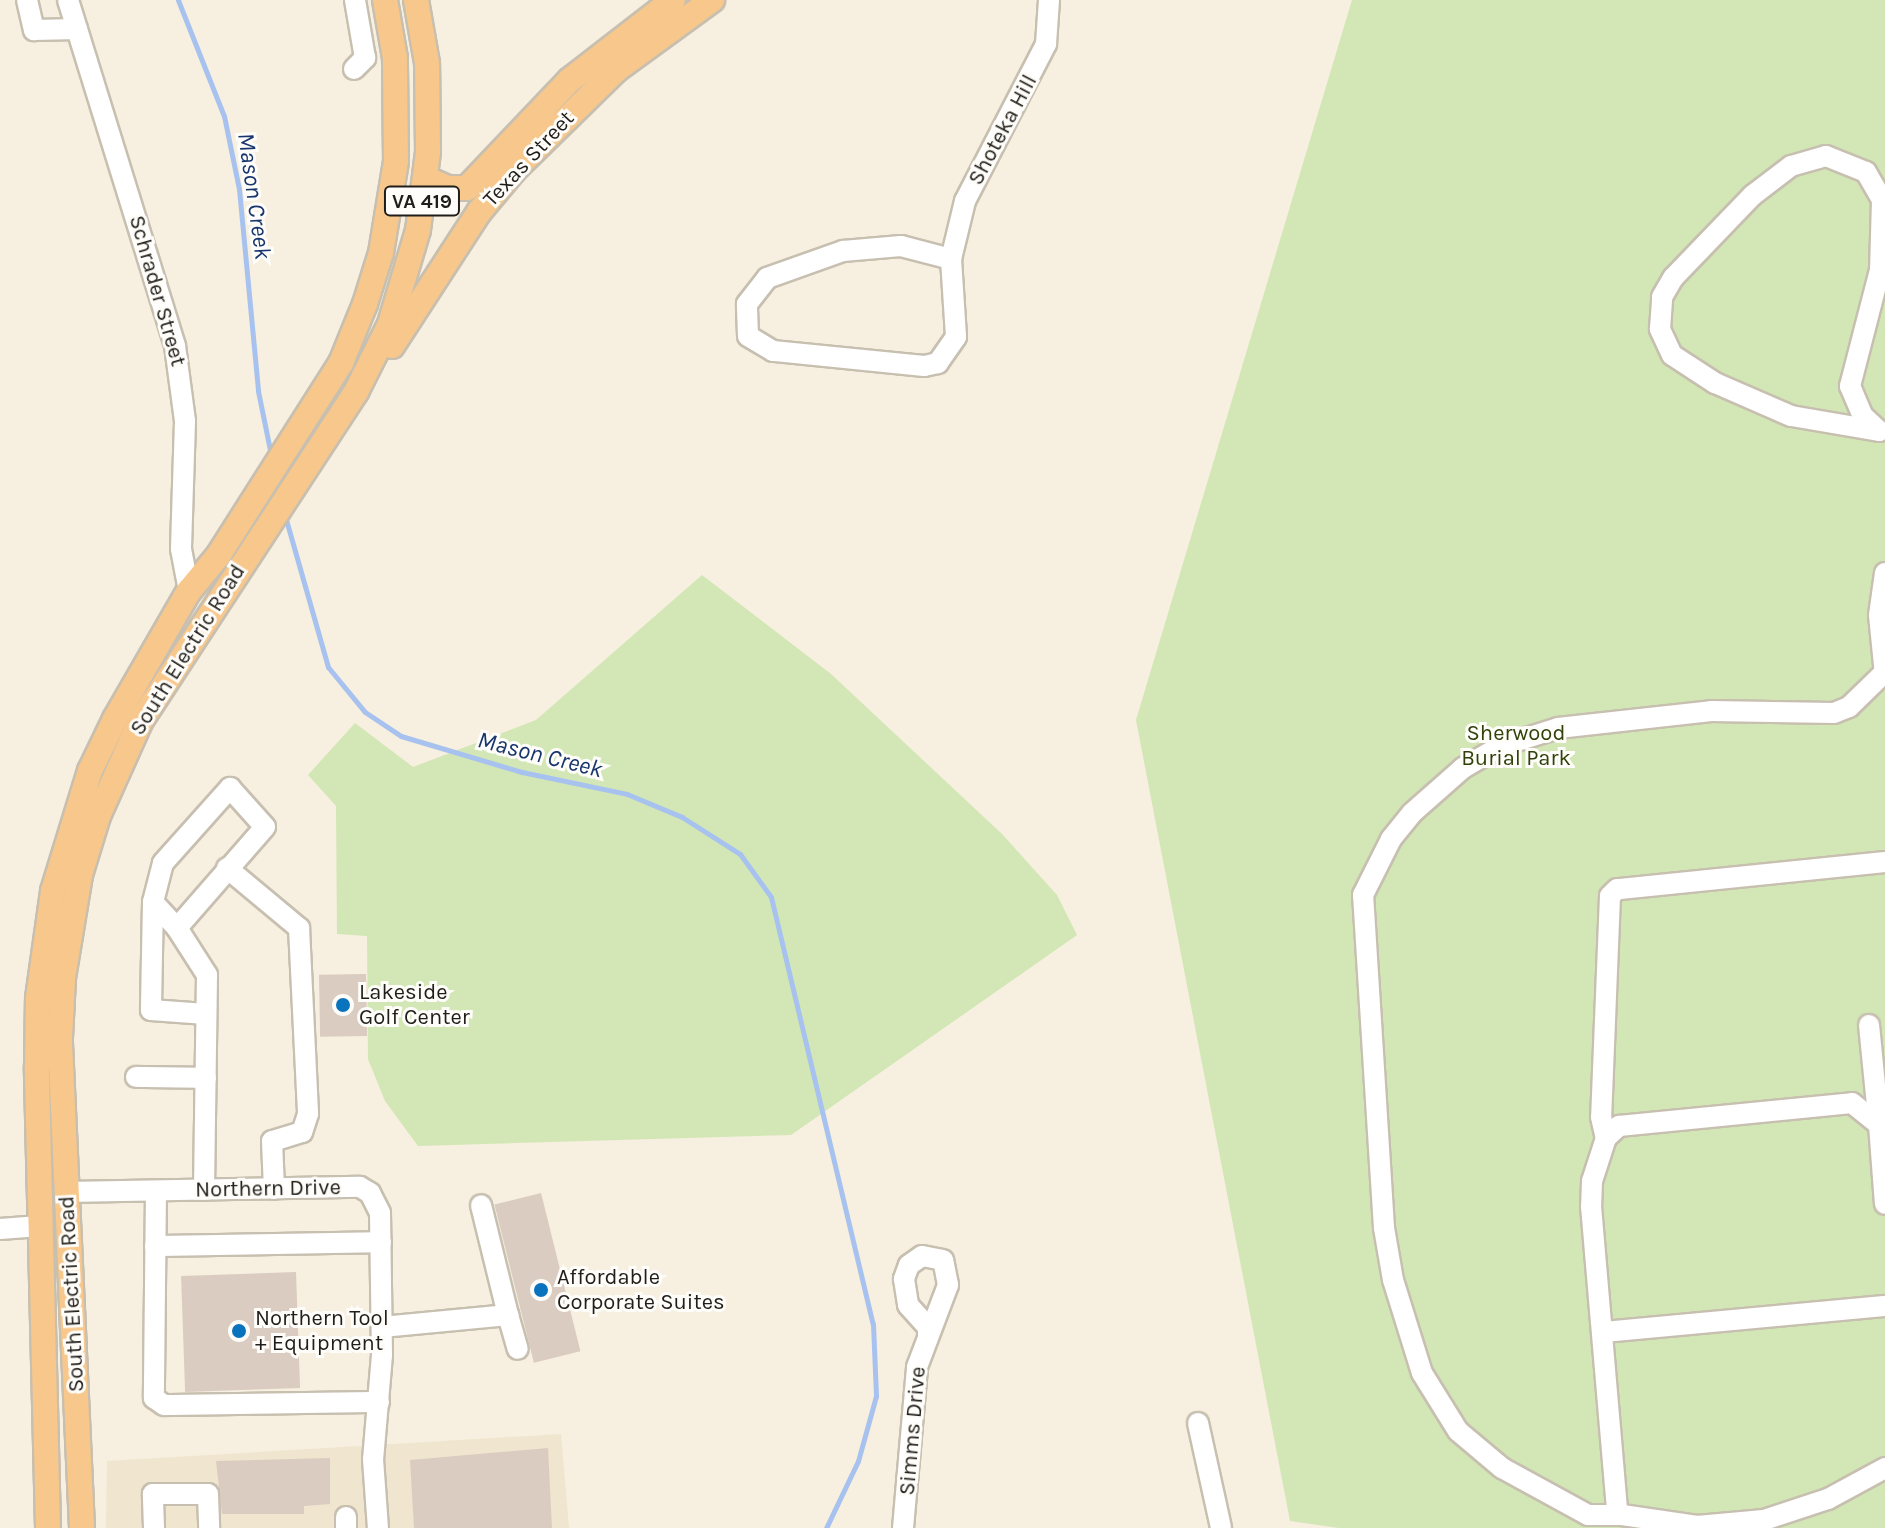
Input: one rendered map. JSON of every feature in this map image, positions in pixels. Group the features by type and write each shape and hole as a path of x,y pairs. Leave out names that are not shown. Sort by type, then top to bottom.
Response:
{"main road":[{"name":"South Electric Road","path":"48,1528 38,998 53,891 90,771 189,591 218,556 341,363 365,304 390,212 398,110 385,0"},
{"name":"South Electric Road","path":"82,1528 66,1192 62,993 80,875 122,757 171,668 356,392 406,277 425,178 429,104 416,0"},
{"name":"Texas Street","path":"425,178 447,188 467,188 570,80 673,0"},
{"name":"Texas Street","path":"356,392 396,341 479,212 515,169 616,70 712,0"}],"street":[{"path":"27,0 34,30 77,29"},
{"name":"Schrader Street","path":"68,0 175,346 185,421 181,549 189,591"},
{"path":"354,69 365,58 355,0"},
{"name":"Shoteka Hill","path":"951,259 901,246 868,247 786,268 755,289 744,314 744,327 748,336 773,351 924,366 938,363 956,337 951,259 965,201 1046,44 1049,0"},
{"path":"1826,156 1855,165 1876,185 1882,200 1880,270 1850,386 1863,416 1882,431 1791,416 1715,383 1672,355 1660,329 1662,297 1673,278 1753,195 1807,159 1826,156"},
{"path":"1885,573 1879,615 1885,674 1849,707 1834,713 1711,711 1558,728 1501,746 1463,768 1412,813 1391,839 1363,895 1384,1228 1393,1280 1422,1373 1458,1431 1502,1468 1588,1515 1622,1515 1732,1526 1804,1518 1885,1468"},
{"path":"177,928 265,827 230,788 163,863 153,902 151,1010 206,1014"},
{"path":"1606,1138 1601,1117 1610,896 1617,889 1885,862"},
{"path":"227,868 299,928 308,1114 302,1132 272,1141 274,1189"},
{"path":"153,902 177,928 207,975 204,1190"},
{"path":"1869,1025 1882,1129 1885,1204"},
{"path":"136,1077 206,1078"},
{"path":"1622,1515 1617,1510 1591,1206 1592,1181 1606,1138 1619,1126 1667,1119 1852,1103 1882,1129"},
{"name":"Northern Drive","path":"66,1192 360,1187 377,1202 382,1327 373,1459 378,1528"},
{"path":"156,1191 154,1398 164,1405 379,1402"},
{"path":"481,1205 518,1349"},
{"path":"0,1229 40,1226"},
{"path":"155,1246 381,1242"},
{"path":"1603,1332 1885,1306"},
{"path":"382,1327 508,1315"},
{"name":"Simms Drive","path":"903,1528 917,1367 928,1335"},
{"path":"1198,1423 1221,1528"},
{"path":"154,1528 153,1494 208,1494 209,1528"}],"shaded area":[{"path":"561,1434 569,1528 106,1528 107,1461"}],"green space":[{"name":"Sherwood Burial Park","path":"1352,0 1885,0 1885,1528 1339,1528 1290,1521 1136,720"},
{"path":"702,575 831,674 1002,834 1057,895 1077,935 791,1135 418,1146 385,1101 368,1059 367,936 337,934 336,806 308,775 355,723 413,767 536,720"}],"building":[{"name":"Lakeside Golf Center","path":"366,974 367,1036 320,1037 319,975"},
{"name":"Affordable Corporate Suites","path":"541,1193 580,1351 534,1363 494,1205"},
{"name":"Northern Tool + Equipment","path":"296,1272 300,1388 185,1392 181,1276"},
{"path":"548,1448 552,1528 414,1528 410,1460"},
{"path":"330,1458 330,1504 304,1506 304,1514 222,1514 216,1461"}],"waterway":[{"name":"Mason Creek","path":"178,0 224,116 239,189 258,391 271,455"},
{"name":"Mason Creek","path":"285,516 328,667 365,712 401,736 522,772 627,794 682,817 740,854 771,897 873,1324 876,1396 858,1461 826,1528"}],"place":[{"name":"Lakeside Golf Center","path":"343,1005"},
{"name":"Affordable Corporate Suites","path":"541,1290"},
{"name":"Northern Tool + Equipment","path":"239,1331"}]}
